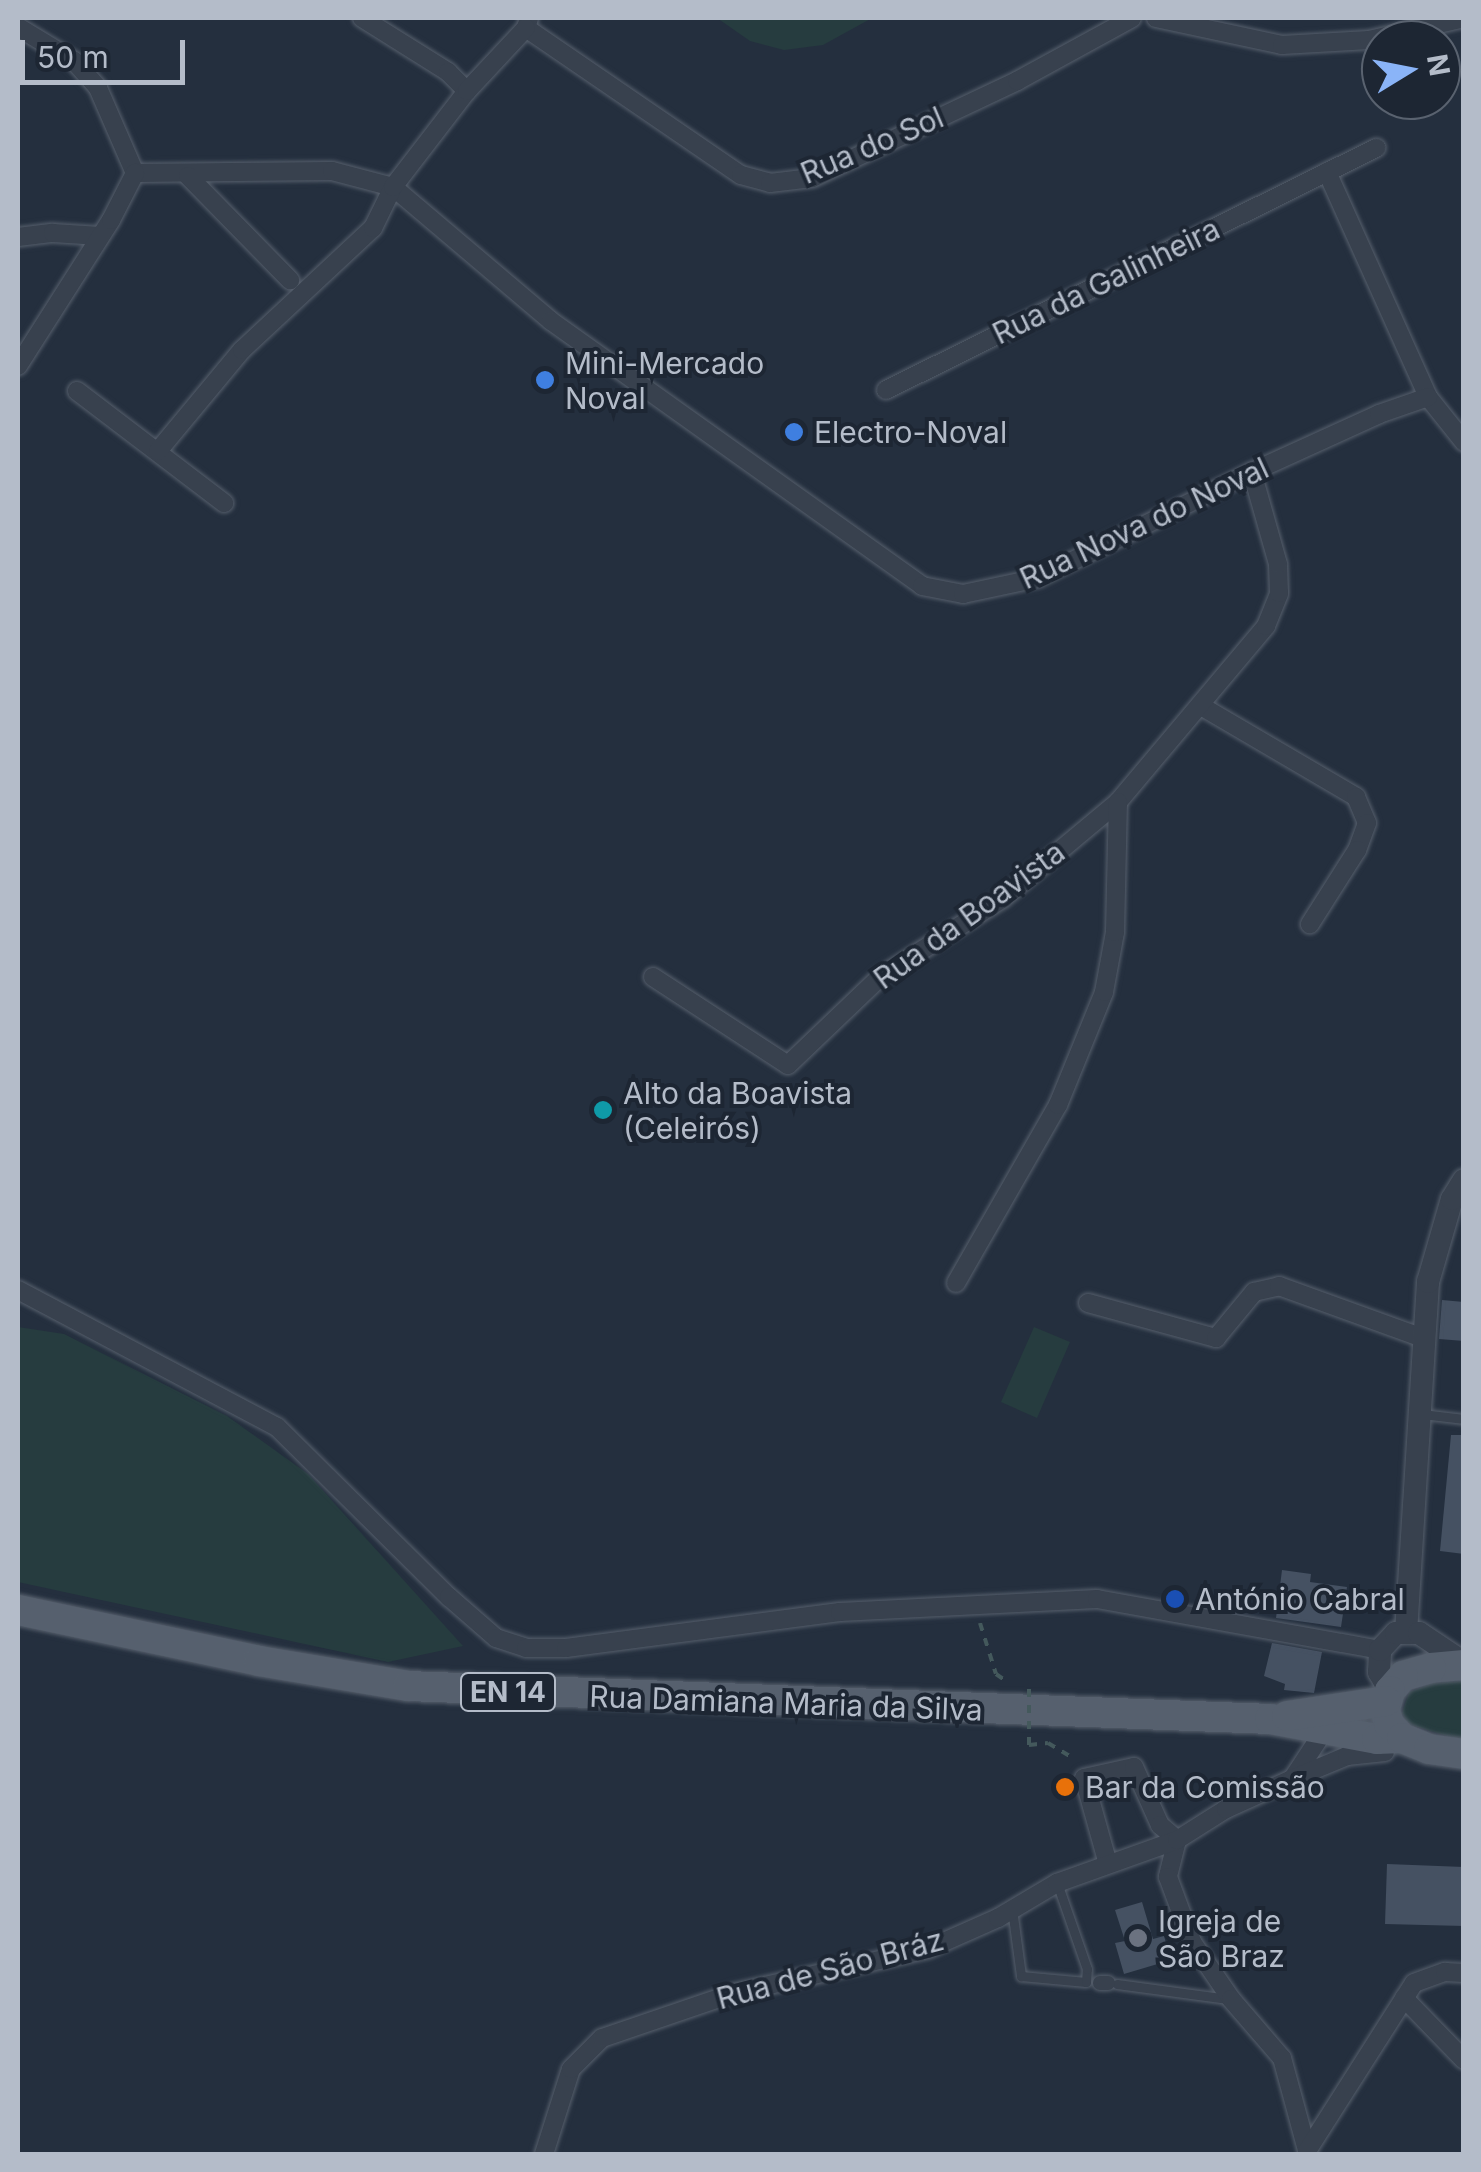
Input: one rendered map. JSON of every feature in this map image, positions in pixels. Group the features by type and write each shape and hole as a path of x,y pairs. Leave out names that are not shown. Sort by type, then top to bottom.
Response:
{"main road":[{"name":"Rua Damiana Maria da Silva","path":"18,1610 303,1669 460,1690 1270,1720 1464,1754"},
{"name":"Rua Damiana Maria da Silva","path":"1270,1720 1379,1683 1396,1681 1412,1672 1462,1660"},
{"path":"1379,1683 1388,1724 1411,1742"}],"street":[{"path":"362,18 448,72 467,91"},
{"name":"Rua do Sol","path":"528,23 741,175 770,183 812,178 1018,81 1132,18"},
{"path":"1156,18 1282,45 1369,40 1464,18"},
{"path":"158,452 242,350 373,228 394,187 467,91 528,23"},
{"path":"18,27 74,61 98,88 135,173"},
{"name":"Rua da Galinheira","path":"886,390 1376,148"},
{"path":"135,173 188,176 332,171 394,187"},
{"path":"1327,172 1428,397 1464,442"},
{"path":"18,366 135,173"},
{"path":"188,176 290,280"},
{"name":"Rua Nova do Noval","path":"394,187 550,321 922,586 963,594 1038,578 1252,472 1379,414 1428,397"},
{"path":"18,239 53,232 100,236"},
{"path":"78,391 224,503"},
{"name":"Rua da Boavista","path":"653,976 788,1065 880,977 1002,899 1118,802 1266,626 1279,593 1278,564 1252,472"},
{"path":"1201,706 1356,797 1367,823 1310,924"},
{"path":"956,1283 1058,1106 1104,992 1115,932 1118,802"},
{"path":"1406,1632 1428,1282 1452,1199 1464,1180"},
{"path":"1088,1303 1216,1338 1254,1292 1279,1286 1424,1338"},
{"path":"18,1290 277,1427 448,1597 496,1638 526,1648 566,1648 840,1612 1097,1599 1379,1683"},
{"path":"1292,1779 1321,1731 1379,1683 1388,1638 1406,1632 1430,1640 1462,1660"},
{"name":"Rua de São Bráz","path":"544,2154 571,2070 602,2038 734,1993 928,1949 1012,1910 1056,1883 1177,1840 1226,1809 1292,1779 1347,1756 1411,1742"},
{"path":"1108,1864 1084,1778 1134,1767 1160,1825 1177,1840 1168,1876 1192,1942 1231,1999 1282,2058 1308,2153"},
{"path":"1308,2153 1414,1983 1446,1972 1464,1972"},
{"path":"1404,1998 1464,2060"}],"lane":[{"path":"1419,1414 1464,1420"},
{"path":"1012,1910 1022,1976 1086,1982 1087,1969 1056,1883"},
{"path":"1108,1983 1231,1999"}],"path":[{"path":"974,1604 996,1674 1012,1687 1030,1687 1029,1745 1048,1743 1080,1762"}],"green space":[{"path":"717,18 872,18 823,45 784,50 750,41"},
{"path":"18,1327 64,1334 227,1416 308,1474 463,1646 388,1662 18,1582"},
{"path":"1034,1327 1070,1342 1037,1418 1001,1402"},
{"path":"1463,1681 1463,1741 1408,1724 1402,1713 1409,1692 1433,1683"}],"building":[{"path":"1442,1300 1464,1302 1464,1341 1439,1339"},
{"path":"1451,1435 1464,1435 1464,1554 1440,1551"},
{"path":"1282,1570 1311,1574 1310,1582 1347,1587 1341,1627 1276,1618"},
{"path":"1272,1643 1322,1652 1314,1693 1284,1690 1285,1684 1264,1676"},
{"path":"1387,1864 1464,1867 1464,1926 1385,1924"},
{"name":"Igreja de São Braz","path":"1142,1902 1153,1939 1164,1936 1171,1960 1124,1974 1115,1943 1125,1941 1115,1910"}],"place":[{"name":"Mini-Mercado Noval","path":"545,380"},
{"name":"Electro-Noval","path":"794,432"},
{"name":"Alto da Boavista (Celeirós)","path":"603,1110"},
{"name":"António Cabral","path":"1175,1599"},
{"name":"Bar da Comissão","path":"1065,1787"},
{"name":"Igreja de São Braz","path":"1138,1938"}]}
